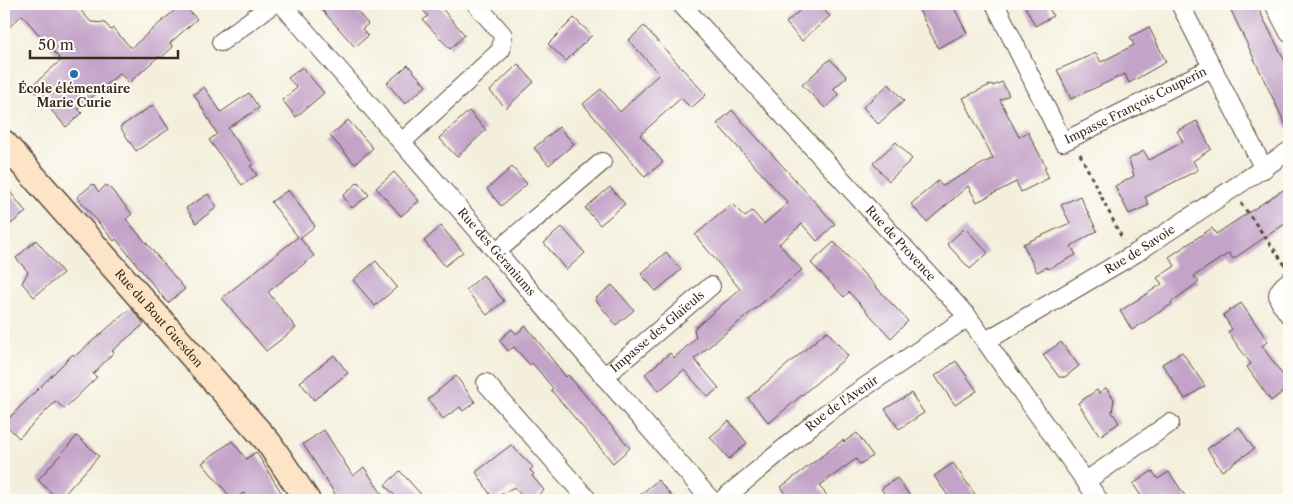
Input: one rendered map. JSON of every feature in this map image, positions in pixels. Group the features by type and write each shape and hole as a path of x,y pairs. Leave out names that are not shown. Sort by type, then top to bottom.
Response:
{"street":[{"path":"221,42 273,4"},
{"name":"Rue des Géraniums","path":"282,4 711,500"},
{"path":"402,142 501,50 503,34 476,4"},
{"name":"Rue de Provence","path":"681,4 968,317 1099,500"},
{"name":"Impasse François Couperin","path":"995,4 1063,142 1211,68"},
{"path":"1180,4 1264,169"},
{"path":"1274,4 1289,33"},
{"name":"Rue du Bout Guesdon","path":"4,143 269,443 307,500"},
{"name":"Rue de Savoie","path":"986,341 1132,256 1289,151"},
{"path":"497,251 602,162"},
{"path":"1289,281 1278,289 1277,293 1279,300 1289,315"},
{"name":"Impasse des Glaïeuls","path":"604,377 711,286"},
{"name":"Rue de l'Avenir","path":"722,500 825,414 968,317"},
{"path":"486,382 588,500"},
{"path":"1086,481 1170,423"}],"path":[{"path":"1072,138 1132,256"},
{"path":"1232,190 1289,272"}],"building":[{"path":"4,4 75,4 91,22 105,23 111,30 113,28 131,48 182,4 197,19 170,43 173,47 161,58 159,56 129,83 120,73 78,109 82,113 66,127 31,87 61,60 22,15 4,32"},
{"path":"317,4 351,4 368,24 362,29 368,36 355,47"},
{"path":"418,4 438,4 465,35 450,49 423,20 428,16"},
{"path":"807,4 818,4 830,16 802,41 786,23"},
{"path":"916,4 952,4 967,33 938,48"},
{"path":"1024,4 1047,4 1053,16 1035,26"},
{"path":"1228,4 1256,4 1289,69 1289,132"},
{"path":"574,18 592,35 566,61 548,44"},
{"path":"644,26 706,95 691,108 681,98 640,135 663,162 645,177 583,104 601,89 620,112 659,74 629,40"},
{"path":"1149,27 1166,62 1129,83 1125,74 1071,99 1057,70 1096,53 1101,62 1134,45 1130,37"},
{"path":"830,59 847,77 833,89 839,95 825,108 802,85"},
{"path":"518,64 534,82 506,108 490,91"},
{"path":"408,65 426,86 405,104 387,83"},
{"path":"302,67 324,93 296,117 282,100 297,88 288,78"},
{"path":"1002,82 1009,95 1000,100 1019,137 1028,132 1046,167 1044,168 1049,178 1021,192 1016,182 977,202 968,186 927,222 911,204 938,181 942,186 993,158 963,98 992,84 993,86"},
{"path":"889,84 904,101 878,124 863,107"},
{"path":"204,87 221,112 249,93 259,108 228,128 253,164 250,166 257,175 242,185 209,140 217,134 194,94"},
{"path":"153,105 169,129 136,151 120,127"},
{"path":"732,110 835,224 817,241 802,224 779,244 802,270 694,359 719,388 708,397 684,370 659,391 645,374 670,353 674,358 696,338 694,329 740,289 695,235 732,204 745,217 752,211 764,224 788,203 717,124"},
{"path":"469,111 486,130 457,157 439,138"},
{"path":"348,120 373,148 355,164 330,136"},
{"path":"1197,121 1211,149 1193,161 1198,170 1145,197 1149,205 1129,214 1115,186 1134,176 1129,159 1144,151 1149,160 1183,142 1177,131"},
{"path":"559,127 574,144 549,165 534,148"},
{"path":"896,142 912,159 889,181 873,163"},
{"path":"512,167 527,184 501,206 487,189"},
{"path":"394,172 419,201 401,216 376,188"},
{"path":"358,182 369,195 352,208 343,196"},
{"path":"4,184 26,212 11,224 10,221 4,226"},
{"path":"93,184 99,192 106,185 110,188 132,214 126,219 185,289 168,303 116,239 114,241 77,197"},
{"path":"1289,186 1289,221 1233,259 1229,253 1194,276 1199,282 1171,302 1172,304 1132,330 1120,311 1162,284 1157,278 1175,266 1169,257 1212,228 1216,234"},
{"path":"610,187 625,204 600,225 585,208"},
{"path":"288,190 315,226 300,238 314,256 268,292 296,328 266,351 222,298 298,237 271,202"},
{"path":"208,194 217,207 196,223 186,208"},
{"path":"1080,196 1097,231 1071,246 1076,255 1048,269 1047,267 1037,272 1023,244 1070,223 1061,205"},
{"path":"441,226 463,252 445,266 424,241"},
{"path":"562,227 585,253 566,270 544,243"},
{"path":"965,228 988,253 970,269 947,244"},
{"path":"36,240 63,273 34,297 22,283 28,272 16,258"},
{"path":"834,242 908,321 891,338 849,292 844,297 811,263"},
{"path":"666,252 681,270 656,291 641,274"},
{"path":"376,261 397,287 375,306 353,280"},
{"path":"483,275 504,301 487,315 466,290"},
{"path":"612,285 634,310 616,325 595,299"},
{"path":"1241,303 1268,341 1262,346 1289,384 1289,387 1271,401 1247,367 1251,364 1228,332 1232,329 1223,315"},
{"path":"131,308 144,324 112,351 114,352 93,374 97,377 64,409 56,401 19,438 4,423 73,354 75,356"},
{"path":"526,326 566,377 568,375 630,448 613,463 551,390 553,388 532,363 530,365 514,347 508,351 499,340 512,329 516,334"},
{"path":"827,331 848,356 769,423 748,398"},
{"path":"1061,342 1079,366 1065,377 1059,377 1043,355"},
{"path":"1182,352 1205,386 1185,399 1162,364"},
{"path":"334,355 348,373 314,400 300,382"},
{"path":"956,361 977,391 955,405 935,376"},
{"path":"456,376 475,402 463,411 460,407 443,419 428,399"},
{"path":"1106,388 1114,399 1112,412 1119,423 1100,436 1078,403 1097,390 1099,393"},
{"path":"911,393 924,413 899,429 885,409"},
{"path":"729,421 747,443 729,459 710,437"},
{"path":"1239,427 1254,449 1222,471 1207,449"},
{"path":"324,430 353,476 364,467 386,500 339,500 303,444"},
{"path":"857,433 873,456 860,464 856,459 819,486 831,500 791,500 781,487 843,440 844,442"},
{"path":"77,436 99,456 59,500 38,480"},
{"path":"232,441 246,459 256,452 286,500 248,500 244,493 232,499 202,463"},
{"path":"511,445 533,467 530,470 534,474 532,476 544,490 532,500 525,500 514,487 493,499 476,472"},
{"path":"953,463 979,500 951,500 934,476"},
{"path":"400,471 426,500 399,500 385,485"},
{"path":"1152,471 1158,479 1169,472 1188,500 1144,500 1133,484"},
{"path":"897,478 913,500 889,500 881,489"},
{"path":"658,480 675,500 634,500"}],"place":[{"name":"École élémentaire Marie Curie","path":"74,74"}]}
